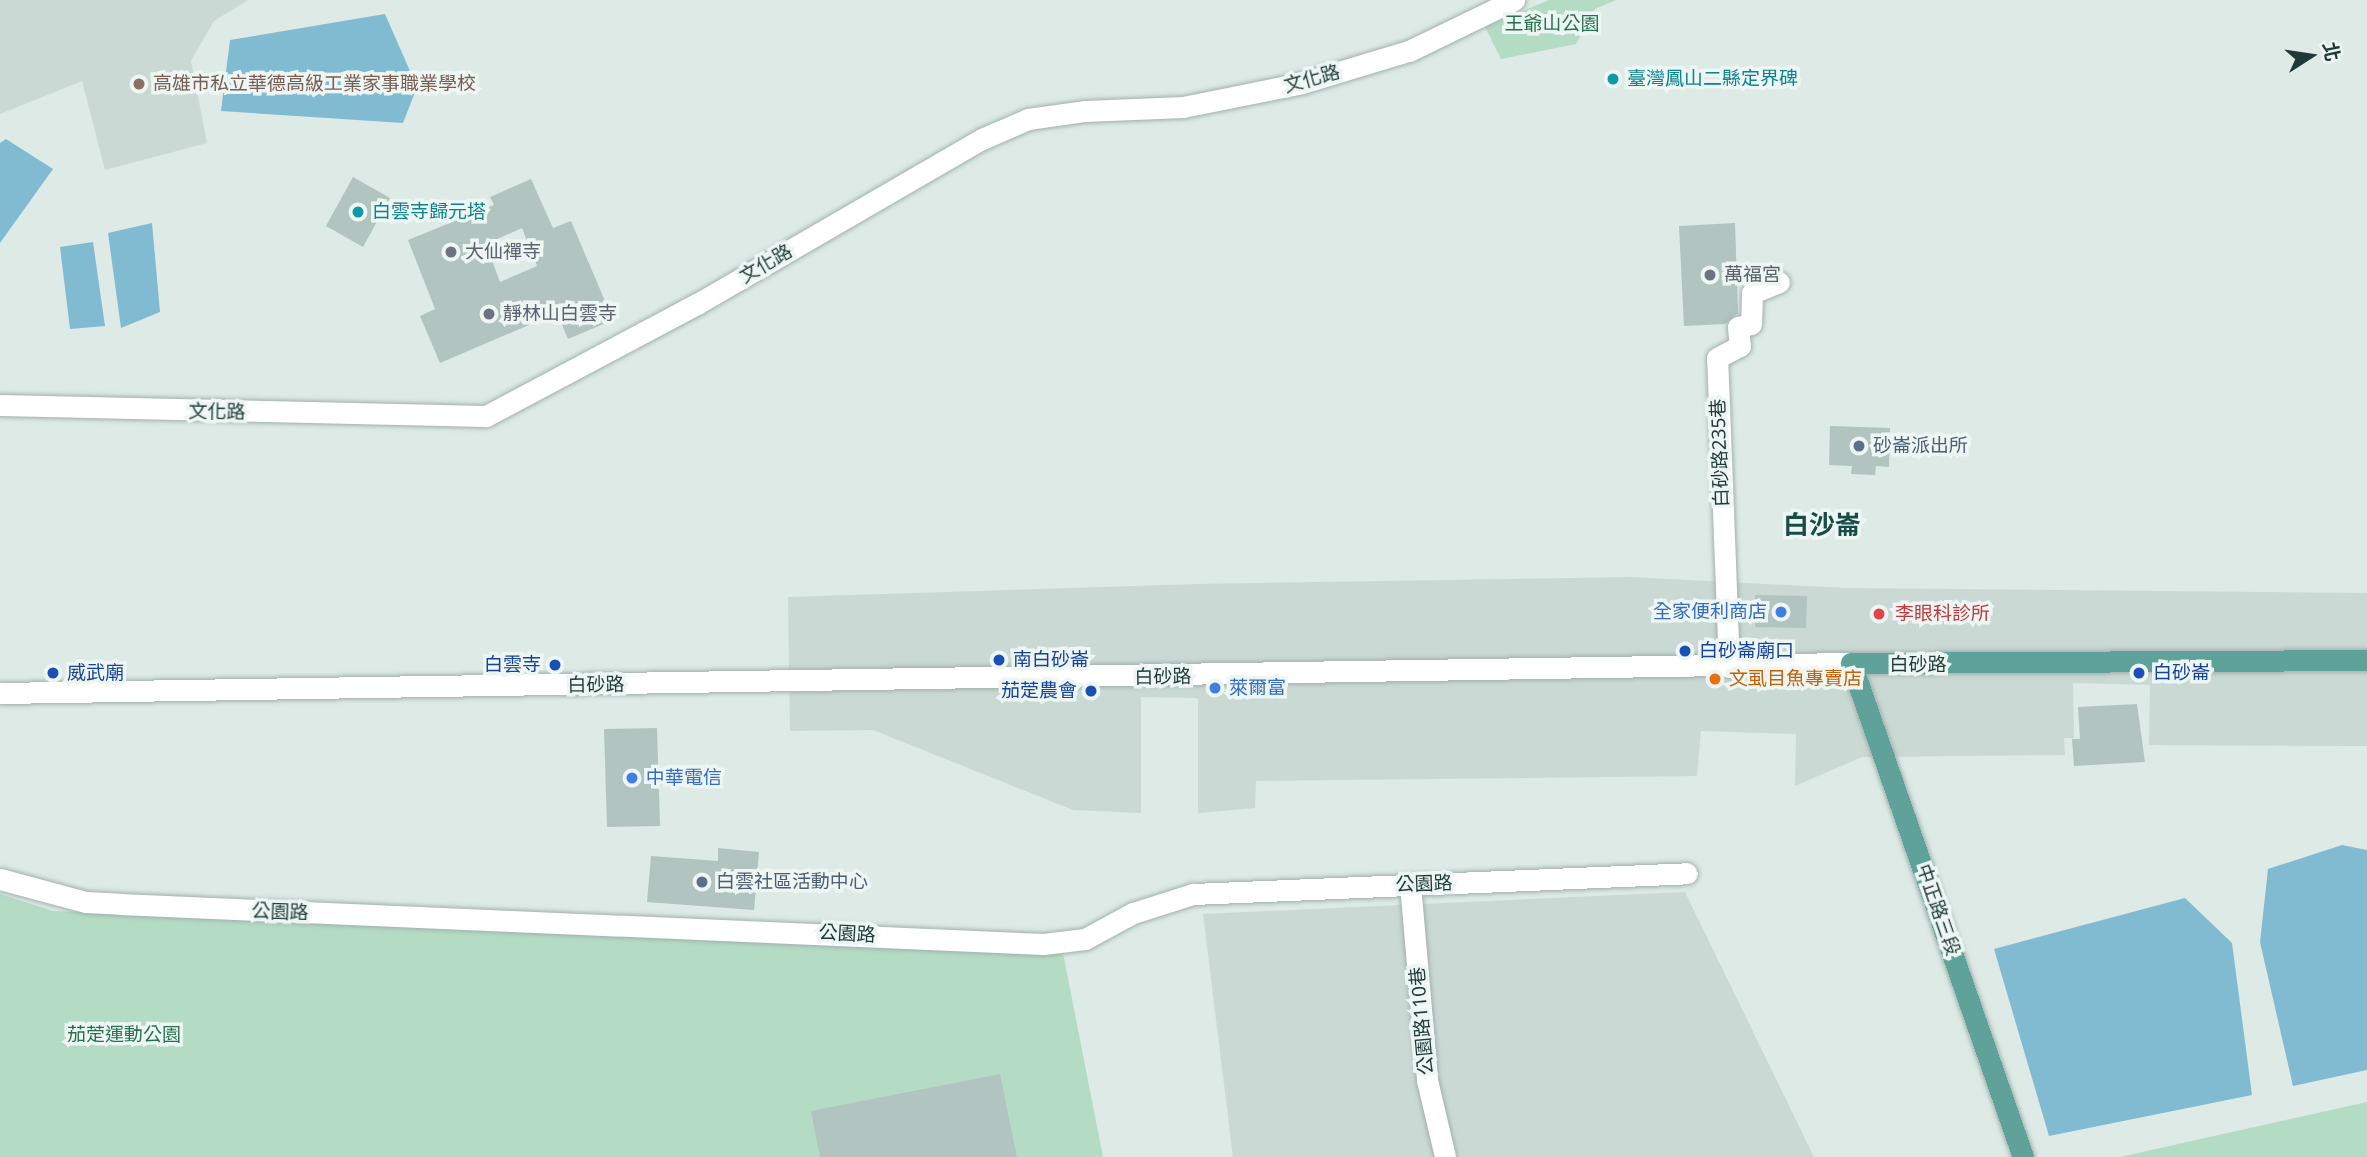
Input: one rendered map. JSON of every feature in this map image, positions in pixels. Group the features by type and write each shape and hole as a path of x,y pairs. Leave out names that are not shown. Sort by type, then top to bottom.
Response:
{"main road":[{"name":"白砂路","path":"1851,663 2367,660"},
{"name":"中正路三段","path":"1851,663 2023,1157"}],"street":[{"name":"文化路","path":"0,405 486,416 698,304 982,139 1028,119 1085,111 1183,107 1302,83 1409,51 1514,0"},
{"name":"白砂路235巷","path":"1729,667 1717,358 1740,346 1738,327 1751,324 1752,293 1779,282"},
{"name":"白砂路","path":"0,693 1851,663"},
{"name":"公園路","path":"0,879 86,902 1043,944 1085,939 1133,913 1193,894 1687,873"},
{"name":"公園路110巷","path":"1410,884 1427,1080 1445,1157"}],"shaded area":[{"name":"高雄市私立華德高級工業家事職業學校","path":"0,0 248,0 214,21 191,61 207,143 105,170 82,81 0,114"},
{"path":"1630,577 1846,588 2367,593 2367,746 2149,745 2150,685 2073,683 2074,738 2064,738 2065,755 1862,757 1795,786 1796,734 1701,731 1697,776 1256,781 1255,808 1198,813 1198,698 1141,697 1141,813 1073,810 873,730 790,731 788,597 1197,584"},
{"path":"1685,892 1814,1157 1233,1157 1203,914"}],"green space":[{"name":"王爺山公園","path":"1549,0 1616,0 1595,9 1576,44 1501,59 1485,27"},
{"name":"茄萣運動公園","path":"0,894 53,911 1062,948 1103,1157 0,1157"},
{"path":"2367,1102 2367,1157 2120,1157"}],"water":[{"path":"385,14 417,87 403,123 221,111 230,40"},
{"path":"6,139 53,169 0,243 0,143"},
{"path":"152,223 160,312 121,328 108,233"},
{"path":"93,242 105,326 70,329 60,247"},
{"path":"2342,845 2367,850 2367,1070 2293,1086 2260,942 2268,869"},
{"path":"2185,898 2232,943 2252,1095 2049,1136 1994,949"}],"building":[{"name":"白雲寺歸元塔","path":"353,177 390,198 363,247 326,226"},
{"path":"531,179 553,228 571,221 613,320 568,339 557,313 440,363 420,316 435,309 408,240 494,205 490,197","holes":["522,228 537,266 500,282 486,244"]},
{"name":"萬福宮","path":"1735,223 1738,313 1725,324 1684,326 1679,226"},
{"name":"砂崙派出所","path":"1830,426 1890,428 1889,467 1876,466 1875,475 1851,474 1852,466 1829,465"},
{"name":"全家便利商店","path":"1755,595 1807,596 1806,628 1755,627"},
{"path":"2137,704 2145,762 2074,766 2072,739 2080,739 2078,707"},
{"name":"中華電信","path":"657,728 660,826 607,827 604,729"},
{"name":"白雲社區活動中心","path":"718,848 759,852 754,910 647,902 651,856 718,861"},
{"path":"1000,1074 1017,1157 820,1157 811,1111"}],"place":[{"name":"臺灣鳳山二縣定界碑","path":"1613,79"},
{"name":"高雄市私立華德高級工業家事職業學校","path":"139,84"},
{"name":"白雲寺歸元塔","path":"358,212"},
{"name":"大仙禪寺","path":"451,252"},
{"name":"萬福宮","path":"1710,275"},
{"name":"靜林山白雲寺","path":"489,314"},
{"name":"砂崙派出所","path":"1859,446"},
{"name":"全家便利商店","path":"1781,612"},
{"name":"李眼科診所","path":"1879,614"},
{"name":"白砂崙廟口","path":"1685,651"},
{"name":"南白砂崙","path":"999,660"},
{"name":"白雲寺","path":"555,665"},
{"name":"威武廟","path":"53,673"},
{"name":"白砂崙","path":"2139,673"},
{"name":"文虱目魚專賣店","path":"1715,679"},
{"name":"萊爾富","path":"1215,688"},
{"name":"茄萣農會","path":"1091,691"},
{"name":"中華電信","path":"632,778"},
{"name":"白雲社區活動中心","path":"702,882"}],"district":[{"name":"白沙崙","path":"1822,525"}]}
